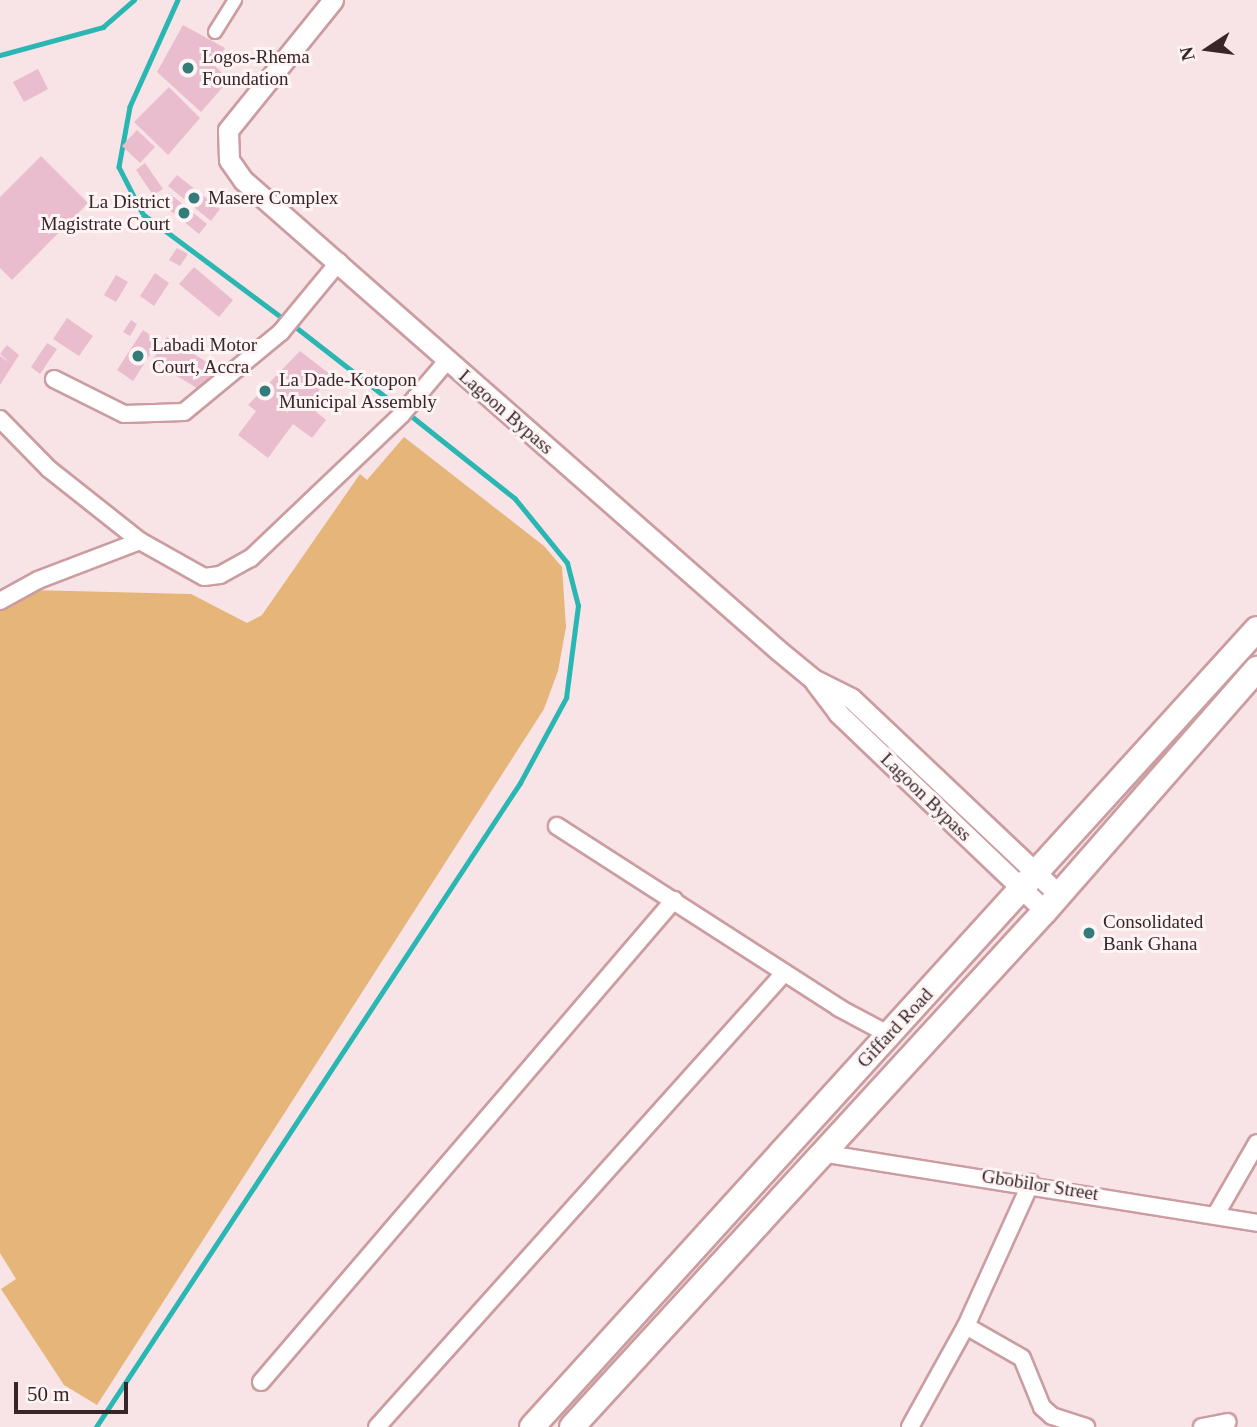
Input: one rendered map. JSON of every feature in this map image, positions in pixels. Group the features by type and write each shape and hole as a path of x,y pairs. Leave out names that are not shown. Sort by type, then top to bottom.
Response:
{"main road":[{"name":"Giffard Road","path":"532,1427 1257,629"},
{"name":"Giffard Road","path":"572,1427 1051,902 1257,669"}],"street":[{"path":"215,32 235,0"},
{"name":"Lagoon Bypass","path":"333,0 234,117 225,145 243,180 813,679 851,698 1051,902"},
{"path":"54,379 124,414 184,412 281,332 296,309 339,262"},
{"path":"0,419 49,469 140,541 204,577 220,575 251,558 405,410 447,361"},
{"path":"0,601 140,541"},
{"path":"557,826 784,973 888,1034"},
{"path":"261,1382 674,900"},
{"path":"377,1427 784,973"},
{"path":"1215,1216 1257,1143"},
{"name":"Gbobilor Street","path":"821,1153 1031,1183 1257,1223"},
{"path":"910,1427 966,1326 1031,1183"},
{"path":"966,1326 1022,1358 1042,1406 1052,1416 1086,1427"},
{"path":"1202,1427 1228,1422"}],"shaded area":[{"path":"404,437 544,546 562,567 566,627 558,671 544,709 97,1405 64,1385 1,1289 16,1279 0,1253 0,608 30,590 191,594 247,623 262,615 360,474 367,480"}],"building":[{"name":"Logos-Rhema Foundation","path":"183,25 225,48 214,65 229,80 201,112 157,72"},
{"path":"38,69 48,89 24,102 13,82"},
{"path":"169,87 200,118 168,155 134,122"},
{"path":"137,130 155,147 140,163 122,146"},
{"path":"41,156 88,203 12,280 0,268 0,197"},
{"path":"145,163 163,189 153,195 136,170"},
{"name":"Masere Complex","path":"177,175 220,209 211,221 168,186"},
{"name":"La District Magistrate Court","path":"169,193 207,224 199,234 161,203"},
{"path":"177,248 188,254 180,266 169,260"},
{"path":"194,267 233,300 219,317 179,284"},
{"path":"155,273 169,283 154,306 140,296"},
{"path":"116,275 128,282 116,302 104,295"},
{"path":"67,318 93,336 79,356 53,339"},
{"path":"131,320 137,324 130,336 123,332"},
{"name":"Labadi Motor Court, Accra","path":"143,330 159,341 133,381 117,370"},
{"path":"167,337 219,370 205,393 152,361"},
{"path":"47,343 57,349 40,374 31,367"},
{"path":"7,345 19,355 0,385 0,356 9,362 0,354"},
{"path":"300,351 331,375 308,405 326,420 312,438 293,424 268,458 238,435 256,411 248,405"}],"waterway":[{"path":"0,55 103,27 134,0"},
{"path":"178,0 130,107 119,167 143,214 285,320"},
{"path":"292,324 401,409"},
{"path":"96,1427 520,783 566,698 578,606 567,563 515,499 408,414"}],"place":[{"name":"Logos-Rhema Foundation","path":"188,68"},
{"name":"Masere Complex","path":"194,198"},
{"name":"La District Magistrate Court","path":"184,213"},
{"name":"Labadi Motor Court, Accra","path":"138,356"},
{"name":"La Dade-Kotopon Municipal Assembly","path":"265,391"},
{"name":"Consolidated Bank Ghana","path":"1089,933"}]}
